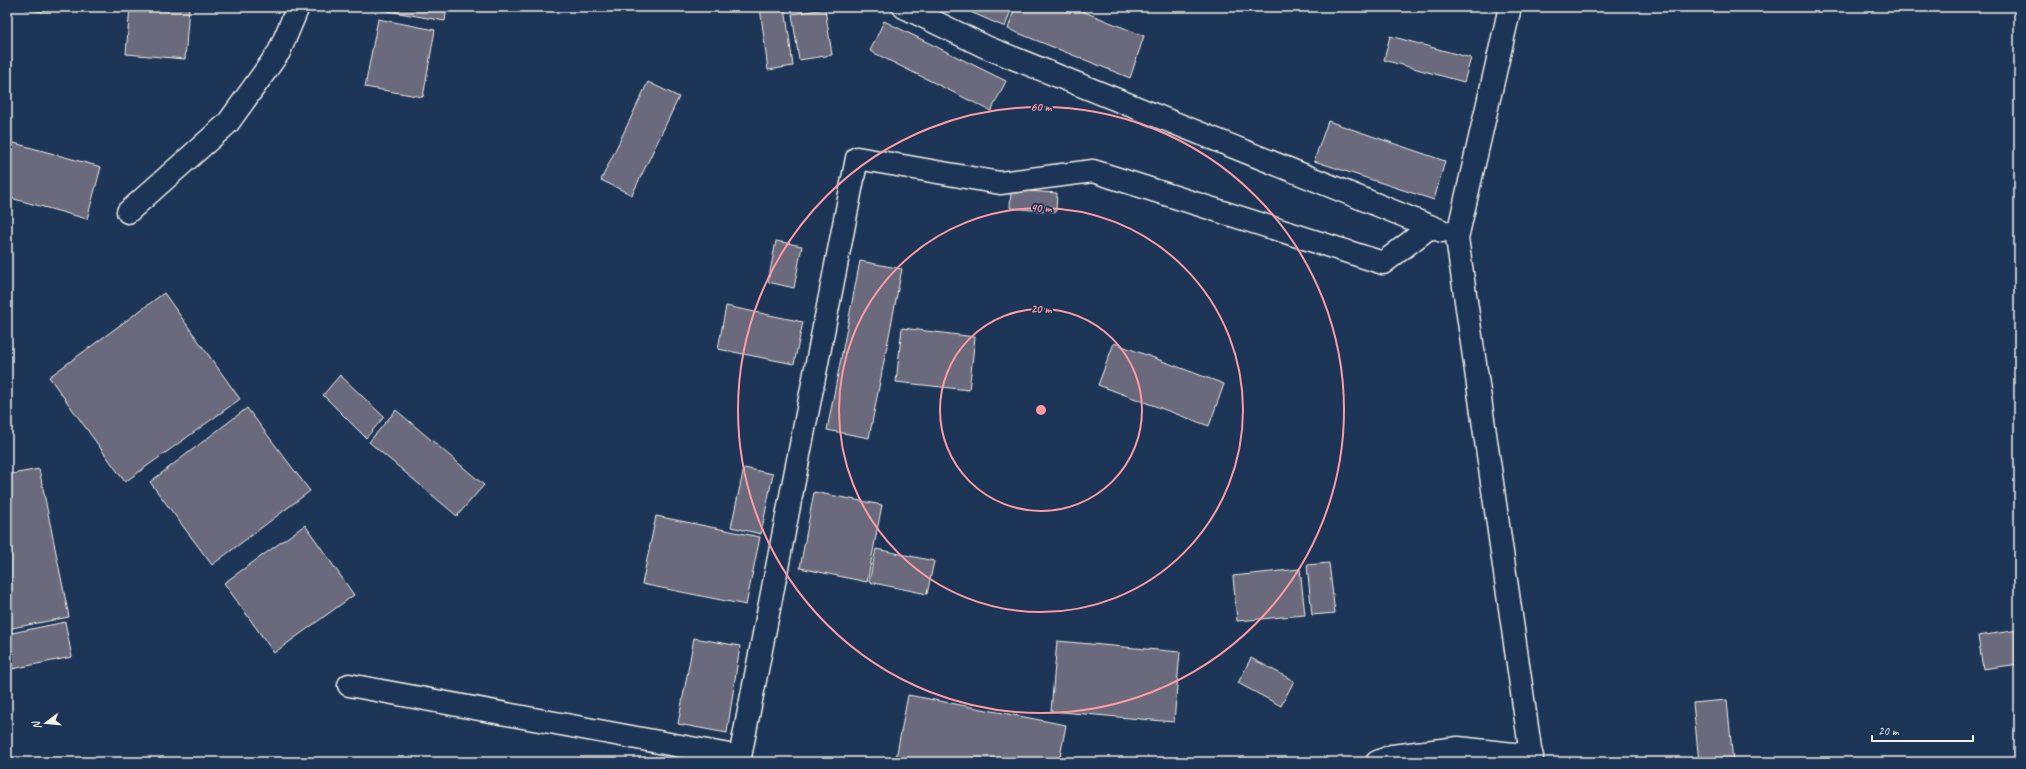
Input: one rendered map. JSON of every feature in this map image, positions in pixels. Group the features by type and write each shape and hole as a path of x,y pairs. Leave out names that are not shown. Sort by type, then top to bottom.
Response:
{"street":[{"path":"128,212 228,123 279,52 298,7"},
{"path":"904,7 986,47 1457,238"},
{"path":"1377,762 1392,756 1458,748 1532,759 1457,238 1510,7"},
{"path":"349,684 740,760 857,158 1000,182 1093,171 1383,263 1430,227"}],"building":[{"path":"16,7 43,7 42,12"},
{"path":"130,7 189,7 185,59 126,54"},
{"path":"382,7 447,7 445,21 382,10"},
{"path":"760,7 785,7 793,66 768,70"},
{"path":"959,7 1012,7 1005,27"},
{"path":"1015,7 1072,7 1144,36 1130,78 1008,29"},
{"path":"825,9 832,55 799,60 792,14"},
{"path":"378,19 435,30 423,97 365,87"},
{"path":"884,21 1006,81 991,111 870,51"},
{"path":"1390,36 1471,58 1464,82 1384,60"},
{"path":"648,82 679,97 632,195 601,180"},
{"path":"1328,121 1445,161 1434,200 1314,161"},
{"path":"7,141 101,167 87,219 7,197"},
{"path":"1011,190 1057,193 1056,212 1010,208"},
{"path":"776,241 802,246 794,288 768,282"},
{"path":"860,261 902,269 869,438 827,430"},
{"path":"164,293 240,399 125,482 49,377"},
{"path":"726,306 803,322 794,364 718,349"},
{"path":"902,328 975,337 969,390 896,382"},
{"path":"1114,343 1224,384 1209,426 1098,385"},
{"path":"340,375 384,417 366,438 323,395"},
{"path":"247,408 310,491 212,565 150,482"},
{"path":"396,410 484,485 457,516 369,442"},
{"path":"744,468 773,474 761,534 731,527"},
{"path":"39,469 69,617 7,629 7,475"},
{"path":"814,492 882,505 867,582 800,568"},
{"path":"656,516 760,537 746,605 642,584"},
{"path":"305,525 354,595 274,653 224,583"},
{"path":"876,549 934,561 927,594 869,582"},
{"path":"1329,563 1335,613 1312,615 1307,565"},
{"path":"1300,569 1305,615 1237,621 1233,576"},
{"path":"65,622 72,657 7,670 7,634"},
{"path":"2019,630 2019,664 1983,669 1978,636"},
{"path":"694,638 740,646 727,733 678,724"},
{"path":"1057,641 1180,652 1174,722 1051,711"},
{"path":"1251,658 1294,681 1281,706 1238,683"},
{"path":"908,695 1066,725 1059,762 917,762 896,758"},
{"path":"1727,700 1733,762 1699,762 1693,703"}]}
